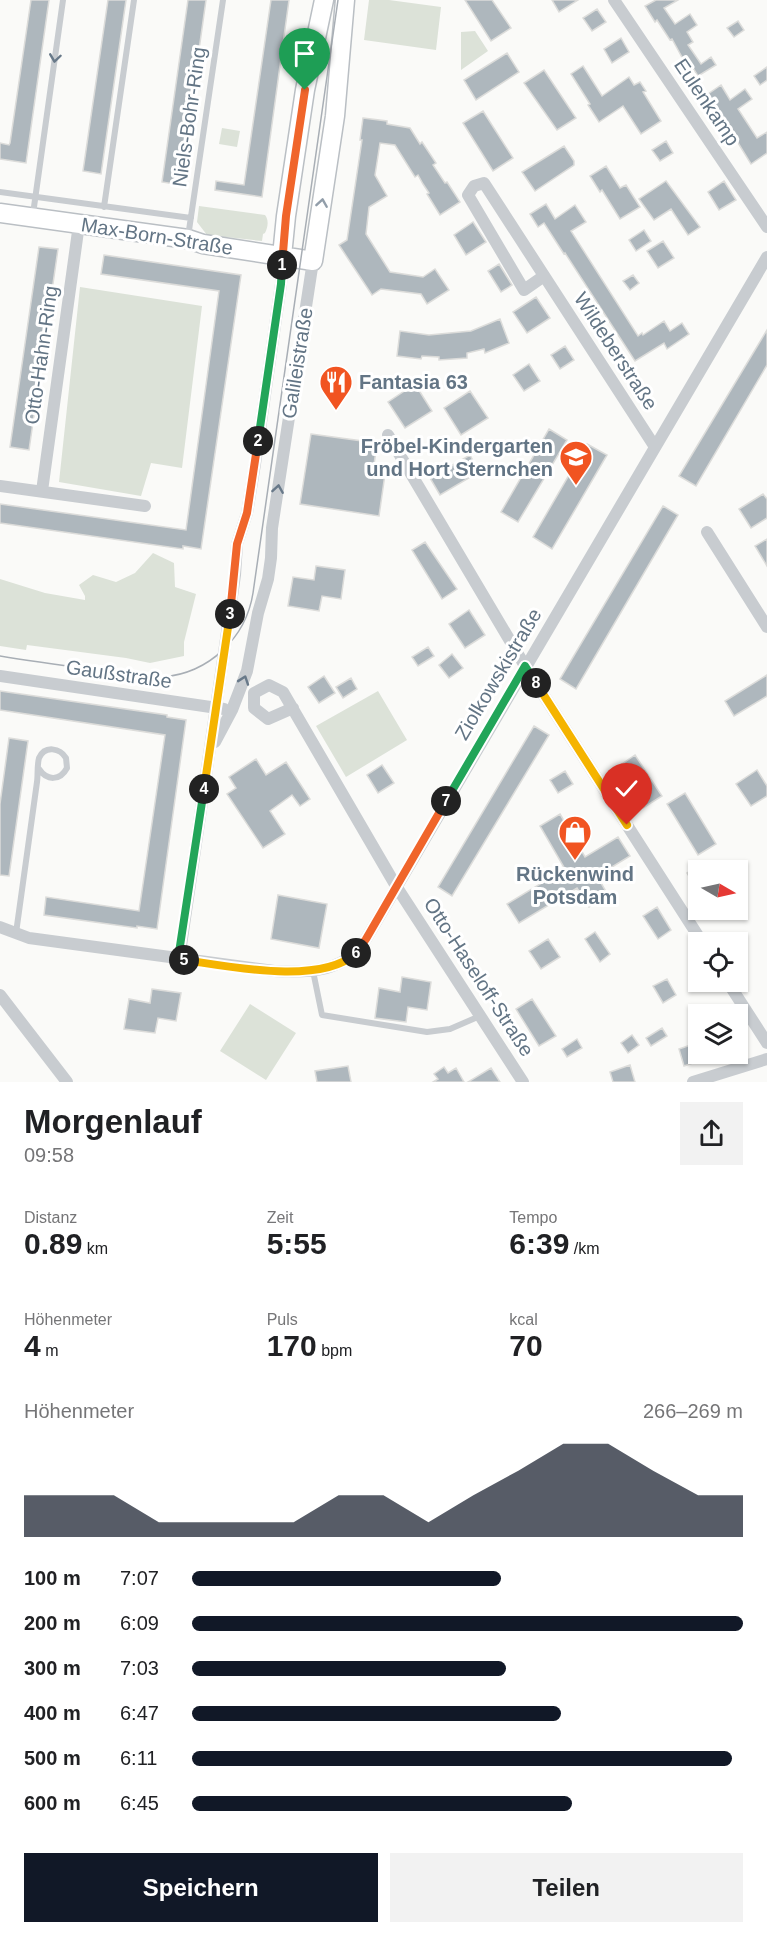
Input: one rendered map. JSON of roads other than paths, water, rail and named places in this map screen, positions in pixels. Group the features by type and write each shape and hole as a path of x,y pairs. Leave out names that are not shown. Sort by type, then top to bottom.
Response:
{"street":[{"name":"Galileistraße","path":"178,959 217,708 234,586 237,544 247,513 255,464 281,284 286,216 304,100 324,0"},
{"name":"Galileistraße","path":"210,752 232,710 247,671 258,613 268,579 272,528 335,116 345,0"},
{"name":"Eulenkamp","path":"614,0 767,227"},
{"name":"Wildeberstraße","path":"544,276 524,290 468,195 474,186 484,183 655,447"},
{"name":"Max-Born-Straße","path":"0,213 188,239 203,244 313,261"},
{"name":"Otto-Hahn-Ring","path":"42,491 79,224"},
{"name":"Ziolkowskistraße","path":"178,959 274,971 313,970 336,965 351,958 359,950 767,257"},
{"path":"388,435 525,666 696,932"},
{"path":"0,486 145,506"},
{"path":"707,532 767,627"},
{"name":"Gaußstraße","path":"0,676 232,710"},
{"name":"Otto-Haseloff-Straße","path":"293,708 396,886 524,1082"},
{"path":"0,927 29,938 178,959"},
{"path":"734,992 767,1043"},
{"path":"0,995 67,1082"},
{"path":"693,1082 767,1059"}],"lane":[{"path":"33,218 63,0"},
{"path":"104,207 134,0"},
{"name":"Niels-Bohr-Ring","path":"188,239 223,0"},
{"name":"Max-Born-Straße","path":"0,192 191,218"},
{"path":"16,934 39,759 50,749 60,751 66,758 64,773 56,778 46,777 39,769"},
{"path":"313,970 322,1015 428,1032 450,1029 480,1016"}],"tram line":[{"path":"0,656 136,676 163,677 195,669 210,661 234,638 242,625 253,593 338,0"}],"place":[{"name":"Fantasia 63","path":"336,411"},
{"name":"Fröbel-Kindergarten und Hort Sternchen","path":"576,486"},
{"name":"Rückenwind Potsdam","path":"575,861"}]}
